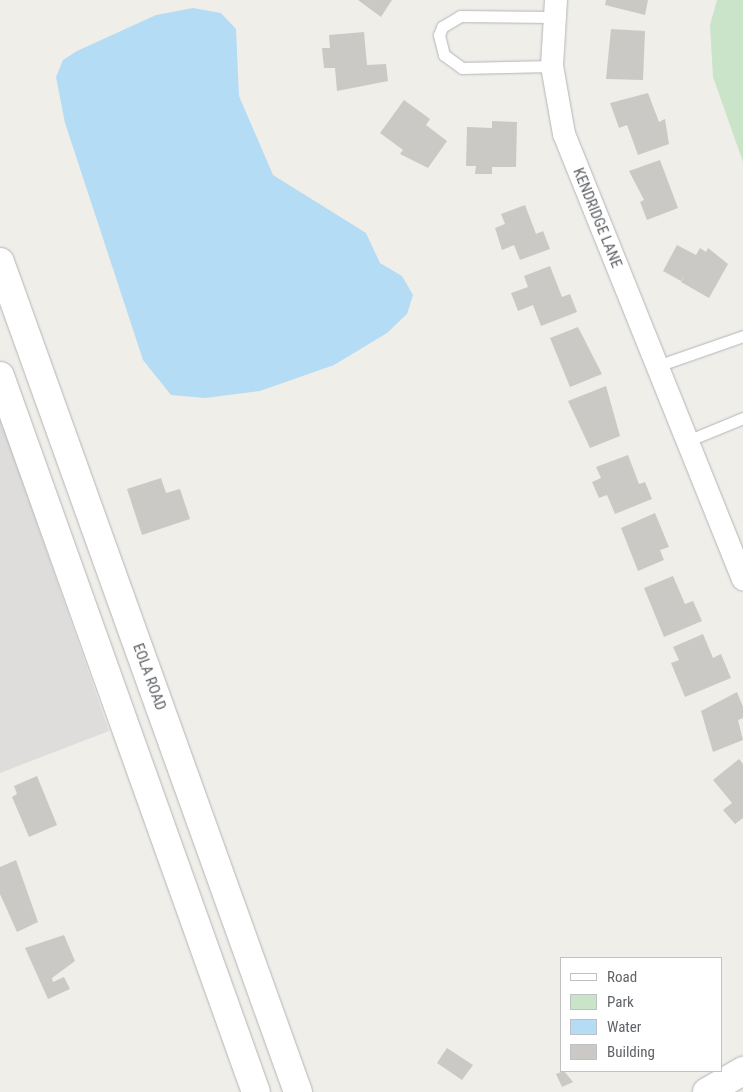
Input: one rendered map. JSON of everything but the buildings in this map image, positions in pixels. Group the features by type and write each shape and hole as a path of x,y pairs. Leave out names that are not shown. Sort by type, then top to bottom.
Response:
{"main road":[{"name":"EOLA ROAD","path":"1,268 298,1092"},
{"path":"0,376 256,1092"},
{"path":"707,1092 743,1071"}],"street":[{"name":"KENDRIDGE LANE","path":"554,9 552,66 564,134 743,580"}],"lane":[{"name":"KENDRIDGE LANE","path":"552,66 462,68 444,55 439,35 442,27 460,16 554,9"},
{"path":"657,366 743,336"},
{"path":"687,441 743,418"}],"shaded area":[{"path":"0,417 109,731 0,773"}],"green space":[{"path":"717,0 743,0 743,162 713,77 710,25"}],"water":[{"path":"193,8 221,13 236,29 239,96 273,175 366,233 380,263 402,276 413,295 407,314 387,333 334,365 260,391 205,398 171,395 143,360 65,123 56,77 63,60 77,51 156,15"}]}
